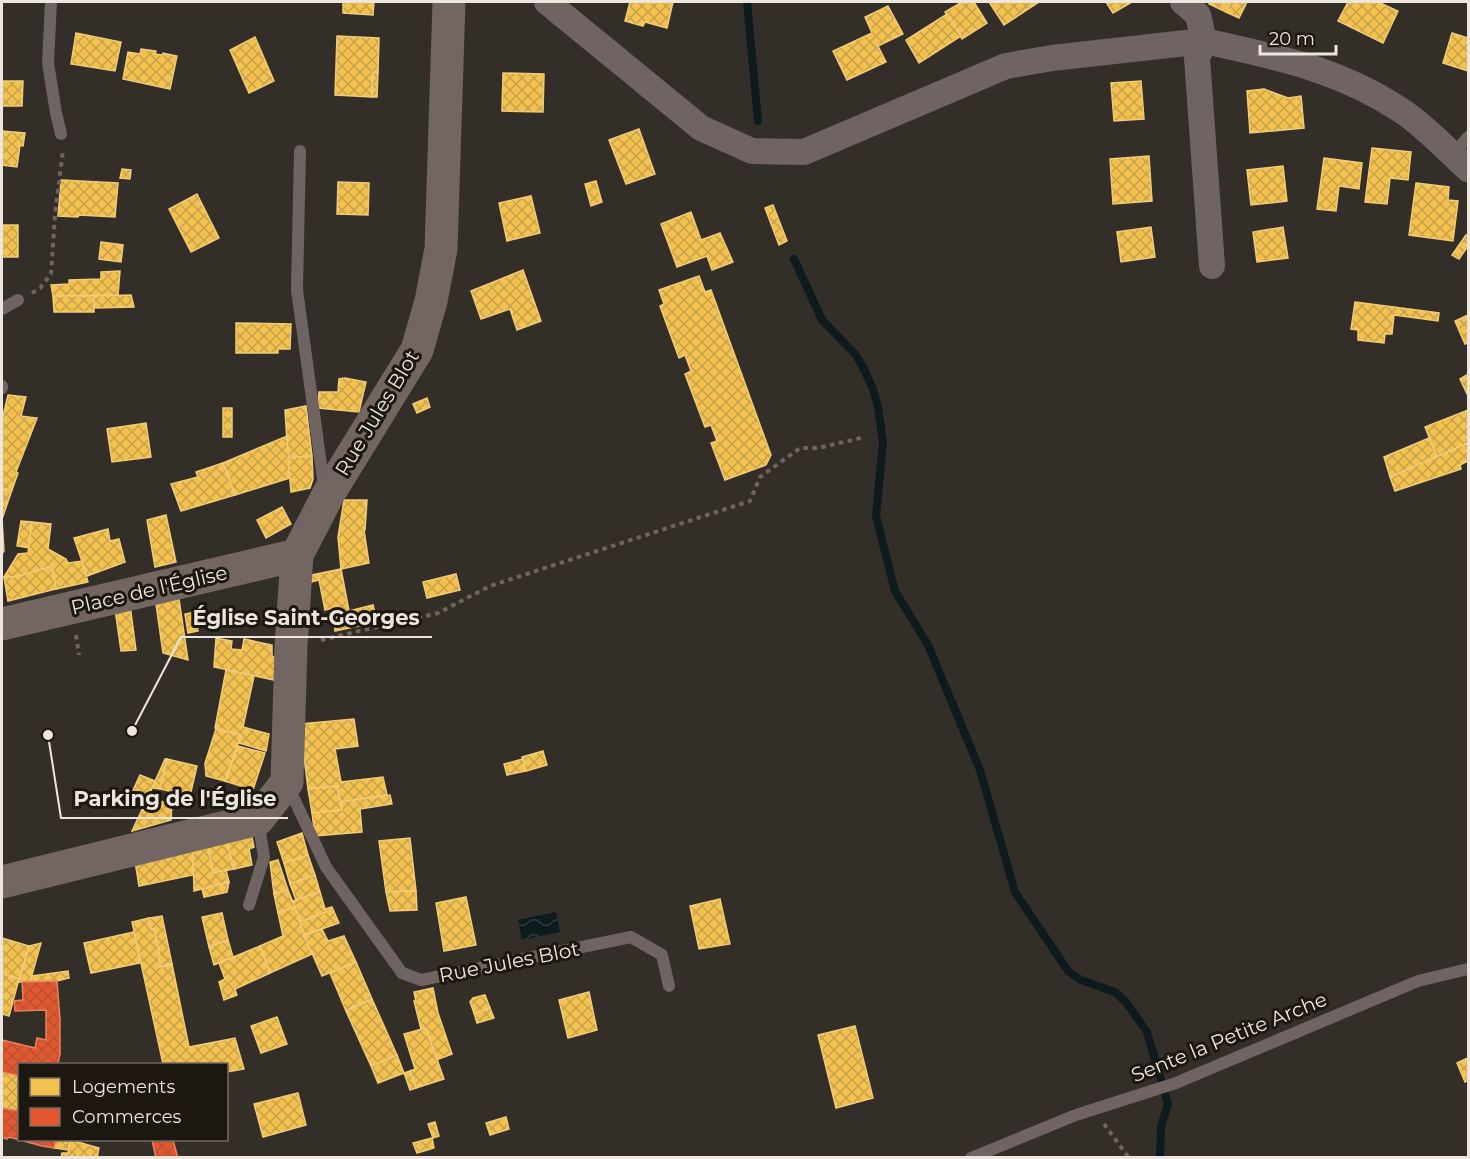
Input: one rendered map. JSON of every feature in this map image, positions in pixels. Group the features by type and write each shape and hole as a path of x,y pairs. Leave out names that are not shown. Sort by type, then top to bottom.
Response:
{"street":[{"name":"Rue Jules Blot","path":"287,782 291,646 297,555 333,487 417,350 431,301 441,249 448,2"},
{"path":"546,2 701,128 752,151 804,152 1006,66 1052,58 1204,41 1290,60 1365,88 1404,112 1463,154"},
{"path":"1184,2 1198,15 1204,41 1197,58 1212,266"},
{"name":"Place de l'Église","path":"2,624 297,555"},
{"path":"2,882 181,836 258,819 287,782"}],"lane":[{"path":"51,2 48,63 61,134"},
{"path":"300,151 297,290 323,479 333,487"},
{"path":"2,309 18,300"},
{"name":"Rue Jules Blot","path":"287,782 326,867 402,973 421,980 631,937 662,955 669,986"},
{"path":"249,905 264,857 258,819"},
{"name":"Sente la Petite Arche","path":"970,1158 1093,1108 1176,1083 1418,981 1468,969"}],"path":[{"path":"18,300 40,288 51,274 55,215 64,145 61,134"},
{"path":"291,646 438,613 490,586 750,501 760,477 800,448 818,448 861,438"},
{"path":"1093,1108 1129,1158"}],"water":[{"path":"556,912 560,932 522,940 518,920"}],"building: Logements":[{"path":"343,2 374,2 373,15 343,13"},
{"path":"630,2 673,2 667,28 645,22 643,26 625,21"},
{"path":"962,2 974,2 987,23 962,39 945,12"},
{"path":"989,2 1039,2 1004,25"},
{"path":"1106,2 1132,2 1113,13"},
{"path":"1210,2 1230,2 1226,12 1209,4"},
{"path":"1230,2 1247,2 1239,18 1226,12"},
{"path":"1348,2 1378,2 1398,11 1383,43 1338,21"},
{"path":"888,6 903,34 878,46 886,62 847,80 833,51 872,33 865,17"},
{"path":"947,14 961,36 919,63 906,40"},
{"path":"76,33 121,42 115,71 71,64"},
{"path":"1452,33 1468,38 1468,71 1443,63"},
{"path":"337,36 379,38 378,72 373,72 372,97 335,95"},
{"path":"255,37 274,81 249,93 230,50"},
{"path":"141,49 156,51 155,54 177,56 170,89 123,79 128,52 140,54"},
{"path":"373,72 378,72 377,97 372,97"},
{"path":"503,73 544,74 543,112 502,111"},
{"path":"2,81 23,81 22,106 2,106"},
{"path":"1141,81 1144,119 1114,121 1111,83"},
{"path":"1264,89 1288,98 1301,96 1304,128 1250,133 1247,91"},
{"path":"639,129 655,174 626,184 609,140"},
{"path":"2,131 25,133 23,146 20,145 17,167 2,165"},
{"path":"1372,148 1411,152 1408,180 1390,178 1387,204 1365,202"},
{"path":"1149,156 1152,201 1113,204 1110,159"},
{"path":"1324,158 1362,163 1359,189 1339,186 1336,211 1317,209"},
{"path":"1283,166 1287,201 1251,205 1247,170"},
{"path":"122,169 131,170 130,179 120,178"},
{"path":"61,180 118,183 115,217 58,216"},
{"path":"596,181 602,202 591,206 585,184"},
{"path":"338,182 369,183 368,215 337,214"},
{"path":"1416,183 1449,187 1448,200 1458,201 1453,241 1409,235"},
{"path":"197,194 219,238 191,252 169,209"},
{"path":"531,196 540,233 507,241 499,203"},
{"path":"773,205 787,241 779,245 765,208"},
{"path":"691,212 701,240 720,233 733,262 712,270 707,256 677,267 661,224"},
{"path":"2,225 18,225 18,257 2,257"},
{"path":"1151,227 1155,257 1121,262 1117,232"},
{"path":"1283,227 1288,258 1257,262 1253,232"},
{"path":"1466,235 1468,246 1459,259 1452,255"},
{"path":"101,242 123,245 121,262 99,259"},
{"path":"523,270 541,321 517,330 510,309 481,319 471,291"},
{"path":"120,271 118,295 53,296 51,285 69,284 69,280 101,279 101,272"},
{"path":"699,276 705,292 711,290 771,455 766,465 725,480 711,443 717,441 711,425 705,427 685,374 691,371 685,355 679,358 660,306 664,304 659,290"},
{"path":"131,295 134,307 94,308 94,296"},
{"path":"53,296 94,296 94,312 54,312"},
{"path":"1355,302 1439,313 1438,321 1394,315 1392,334 1385,334 1384,343 1358,340 1358,330 1351,329"},
{"path":"1468,315 1468,343 1465,344 1455,321"},
{"path":"236,323 291,324 290,349 278,349 278,353 236,353"},
{"path":"1468,374 1468,396 1460,379"},
{"path":"339,379 366,382 359,412 318,408 319,392 338,392"},
{"path":"8,395 26,397 21,416 37,418 16,472 18,473 12,490 2,489 2,420"},
{"path":"427,398 430,407 417,413 413,404"},
{"path":"306,406 312,456 288,458 285,410"},
{"path":"223,408 232,408 232,437 223,437"},
{"path":"1468,410 1468,443 1437,457 1425,427"},
{"path":"146,423 151,457 112,462 107,429"},
{"path":"287,436 290,478 235,495 223,463"},
{"path":"1429,438 1437,457 1390,477 1384,457"},
{"path":"1468,443 1468,461 1460,465 1461,469 1395,491 1390,477"},
{"path":"312,456 313,479 310,488 291,492 288,458"},
{"path":"223,463 235,495 181,511 171,484 198,477 196,472"},
{"path":"2,489 12,490 2,519"},
{"path":"344,500 367,500 364,530 369,563 341,569 338,537"},
{"path":"282,507 291,524 266,538 257,520"},
{"path":"166,515 176,562 155,567 147,520"},
{"path":"2,519 4,551 2,554"},
{"path":"21,521 32,522 29,548 17,546"},
{"path":"32,522 51,524 48,549 66,559 68,563 82,561 88,582 56,589 52,566 16,577 4,577 18,554 28,553"},
{"path":"108,529 110,541 119,539 125,562 87,576 74,538"},
{"path":"52,566 56,589 8,601 4,577 16,577"},
{"path":"341,569 349,611 373,605 377,622 335,631 333,608 325,610 319,580 311,582 312,575"},
{"path":"456,574 460,590 427,598 423,582"},
{"path":"178,592 188,660 163,653 155,597"},
{"path":"130,605 136,650 121,651 115,609"},
{"path":"195,612 198,631 188,633 185,614"},
{"path":"216,638 232,641 231,649 242,650 244,639 272,645 272,656 276,658 274,680 214,667"},
{"path":"226,670 254,676 243,727 269,734 266,751 239,743 241,735 215,728"},
{"path":"354,719 358,746 335,749 341,782 383,777 387,795 340,802 337,786 308,789 300,724"},
{"path":"216,729 241,735 225,781 206,776 205,763"},
{"path":"238,746 265,753 253,790 225,781"},
{"path":"543,751 547,765 526,771 522,757"},
{"path":"167,759 160,789 152,788"},
{"path":"167,759 197,766 190,796 160,789"},
{"path":"523,759 526,771 507,775 504,764"},
{"path":"140,775 155,781 145,805 129,799"},
{"path":"337,786 342,810 312,813 308,789"},
{"path":"390,795 392,804 360,809 362,832 315,836 312,813 342,810 340,802"},
{"path":"146,801 172,802 171,820 132,831"},
{"path":"302,833 308,855 284,863 277,842"},
{"path":"252,837 254,847 249,849 252,865 234,869 227,843"},
{"path":"410,838 416,891 386,892 379,841"},
{"path":"227,843 234,869 213,873 208,847"},
{"path":"208,847 213,873 226,870 229,882 194,891 193,852"},
{"path":"193,848 193,875 139,886 135,861"},
{"path":"308,855 315,875 290,884 284,863"},
{"path":"278,860 288,890 274,894 270,862"},
{"path":"315,875 320,892 296,900 290,884"},
{"path":"229,882 227,892 204,897 202,889"},
{"path":"288,890 295,907 278,913 274,894"},
{"path":"416,891 417,910 390,911 386,892"},
{"path":"320,892 326,912 300,922 293,901"},
{"path":"466,897 476,945 444,951 436,903"},
{"path":"720,899 730,944 699,949 690,906"},
{"path":"295,907 312,954 270,973 260,946 283,936 278,913"},
{"path":"332,907 339,923 304,935 300,922 326,912 325,909"},
{"path":"222,913 228,940 209,947 202,917"},
{"path":"162,916 172,964 160,967 154,929 151,929 149,918"},
{"path":"149,918 151,929 154,929 160,967 172,964 189,1047 235,1038 244,1069 228,1072 228,1063 163,1063 132,922"},
{"path":"322,929 328,941 344,936 356,962 322,976 304,935"},
{"path":"134,932 140,963 91,973 84,943"},
{"path":"2,938 29,946 19,979 2,974"},
{"path":"228,940 233,957 214,965 209,947"},
{"path":"41,943 30,982 19,982 29,946"},
{"path":"260,946 270,973 235,989 237,995 224,1000 219,982 225,979 219,963"},
{"path":"356,962 372,999 346,1011 330,973"},
{"path":"68,971 69,978 30,982 32,976"},
{"path":"2,974 19,979 9,1016 2,1014"},
{"path":"433,988 438,1013 452,1054 436,1060 426,1028 421,1029 414,1001 416,1001 414,992"},
{"path":"589,992 597,1030 568,1038 559,1000"},
{"path":"485,995 490,1008 474,1013 470,1002 473,998"},
{"path":"372,999 397,1055 371,1066 346,1011"},
{"path":"490,1008 494,1018 477,1023 474,1013"},
{"path":"277,1017 287,1044 261,1053 251,1026"},
{"path":"855,1026 873,1098 836,1108 818,1035"},
{"path":"426,1028 444,1079 416,1088 410,1071 415,1069 404,1034"},
{"path":"397,1055 404,1073 378,1083 371,1066"},
{"path":"1468,1058 1468,1080 1465,1082 1457,1063"},
{"path":"410,1071 416,1088 410,1090 404,1073"},
{"path":"2,1072 18,1076 18,1111 2,1108"},
{"path":"298,1093 306,1125 263,1137 254,1104"},
{"path":"506,1117 509,1129 490,1135 486,1123"},
{"path":"435,1122 439,1136 433,1138 428,1124"},
{"path":"432,1138 434,1148 417,1153 413,1143"},
{"path":"56,1141 71,1141 68,1150 54,1148"},
{"path":"71,1141 99,1148 97,1158 61,1158 62,1153 68,1153"}],"building: Commerces":[{"path":"57,981 60,1054 58,1063 18,1063 18,1076 2,1072 2,1040 35,1048 37,1038 46,1040 46,1010 15,1011 14,1001 23,1000 22,982"},
{"path":"2,1108 18,1111 18,1139 9,1137 7,1139 2,1137"},
{"path":"24,1141 56,1141 54,1148"},
{"path":"152,1141 173,1141 178,1158 156,1158"}],"waterway":[{"path":"747,2 758,121"},
{"path":"794,259 822,320 855,354 873,389 883,443 876,516 895,591 928,645 980,770 1015,892 1068,971 1081,980 1115,992 1126,1002 1147,1032 1168,1104 1161,1127 1160,1158"}],"place":[{"name":"Église Saint-Georges","path":"132,731"},
{"name":"Parking de l'Église","path":"48,735"}]}
